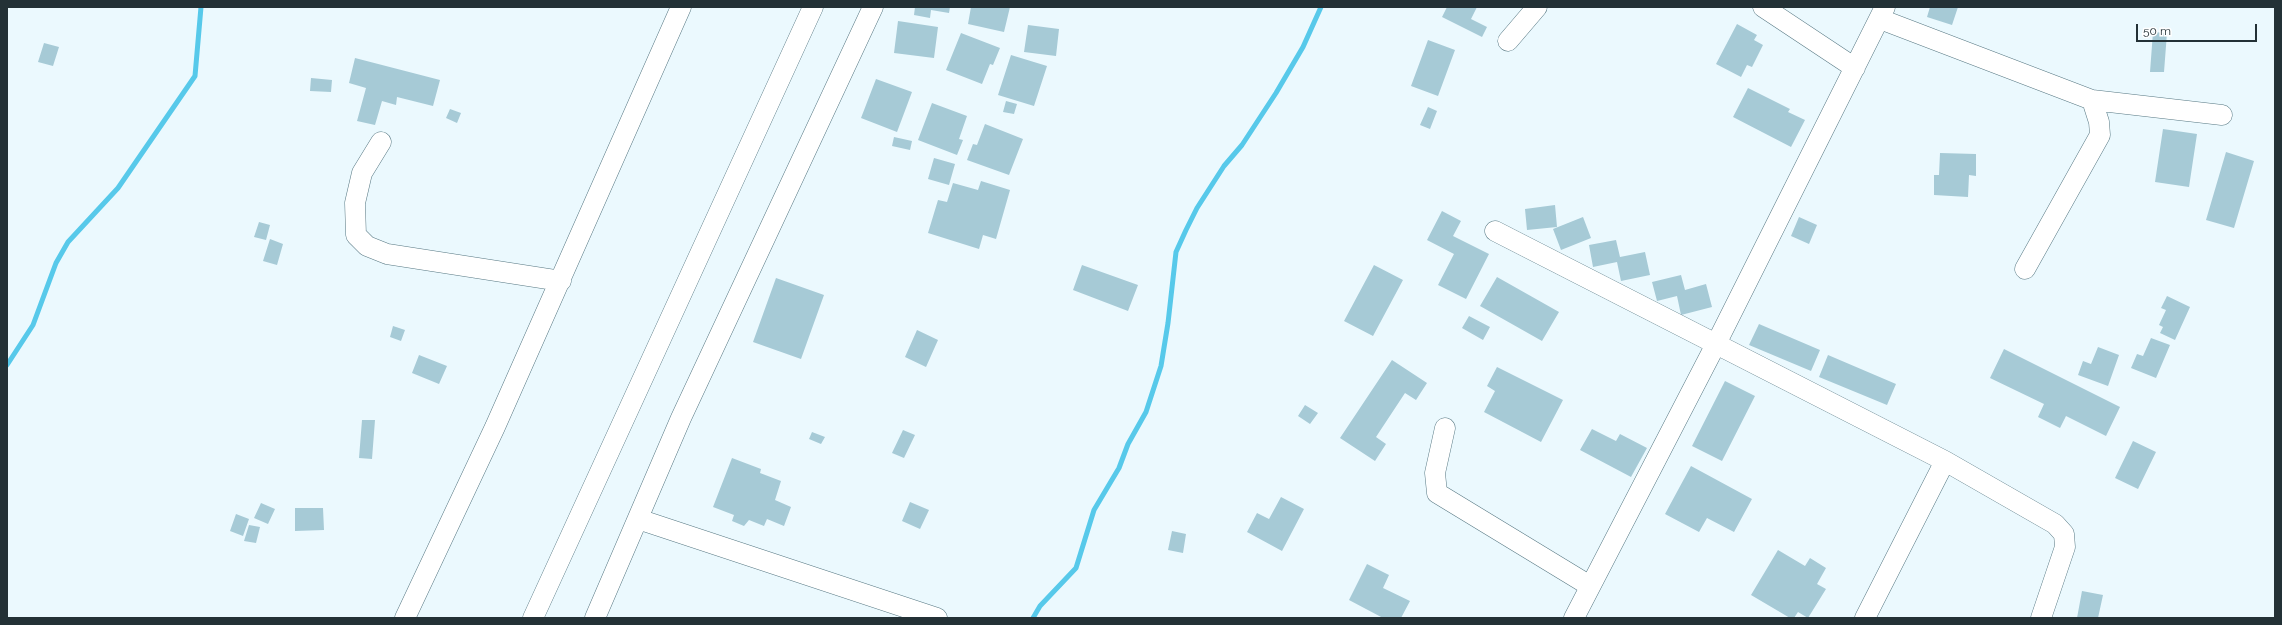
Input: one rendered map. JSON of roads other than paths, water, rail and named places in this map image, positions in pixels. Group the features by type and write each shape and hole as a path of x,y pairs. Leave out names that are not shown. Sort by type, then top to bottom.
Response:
{"street":[{"path":"405,618 561,281 681,7"},
{"path":"533,618 813,7"},
{"path":"595,618 681,418 873,7"},
{"path":"1508,41 1537,7"},
{"path":"1763,7 1855,68"},
{"path":"1574,618 1716,344 1882,13 2092,100 2222,115"},
{"path":"2025,269 2100,135 2099,122 2092,100"},
{"path":"381,142 362,173 355,203 356,235 367,246 387,254 561,281"},
{"path":"1495,231 1945,461 2055,524 2064,534 2065,547 2041,618"},
{"path":"1445,428 1435,473 1437,493 1590,586"},
{"path":"1865,618 1945,461"},
{"path":"638,519 938,618"}],"waterway":[{"path":"7,365 33,325 56,263 68,242 118,188 195,76 201,7"},
{"path":"1033,618 1040,606 1076,568 1094,510 1119,468 1128,444 1146,412 1161,366 1168,323 1176,252 1186,230 1197,208 1224,166 1242,145 1276,93 1303,47 1321,7"}]}
